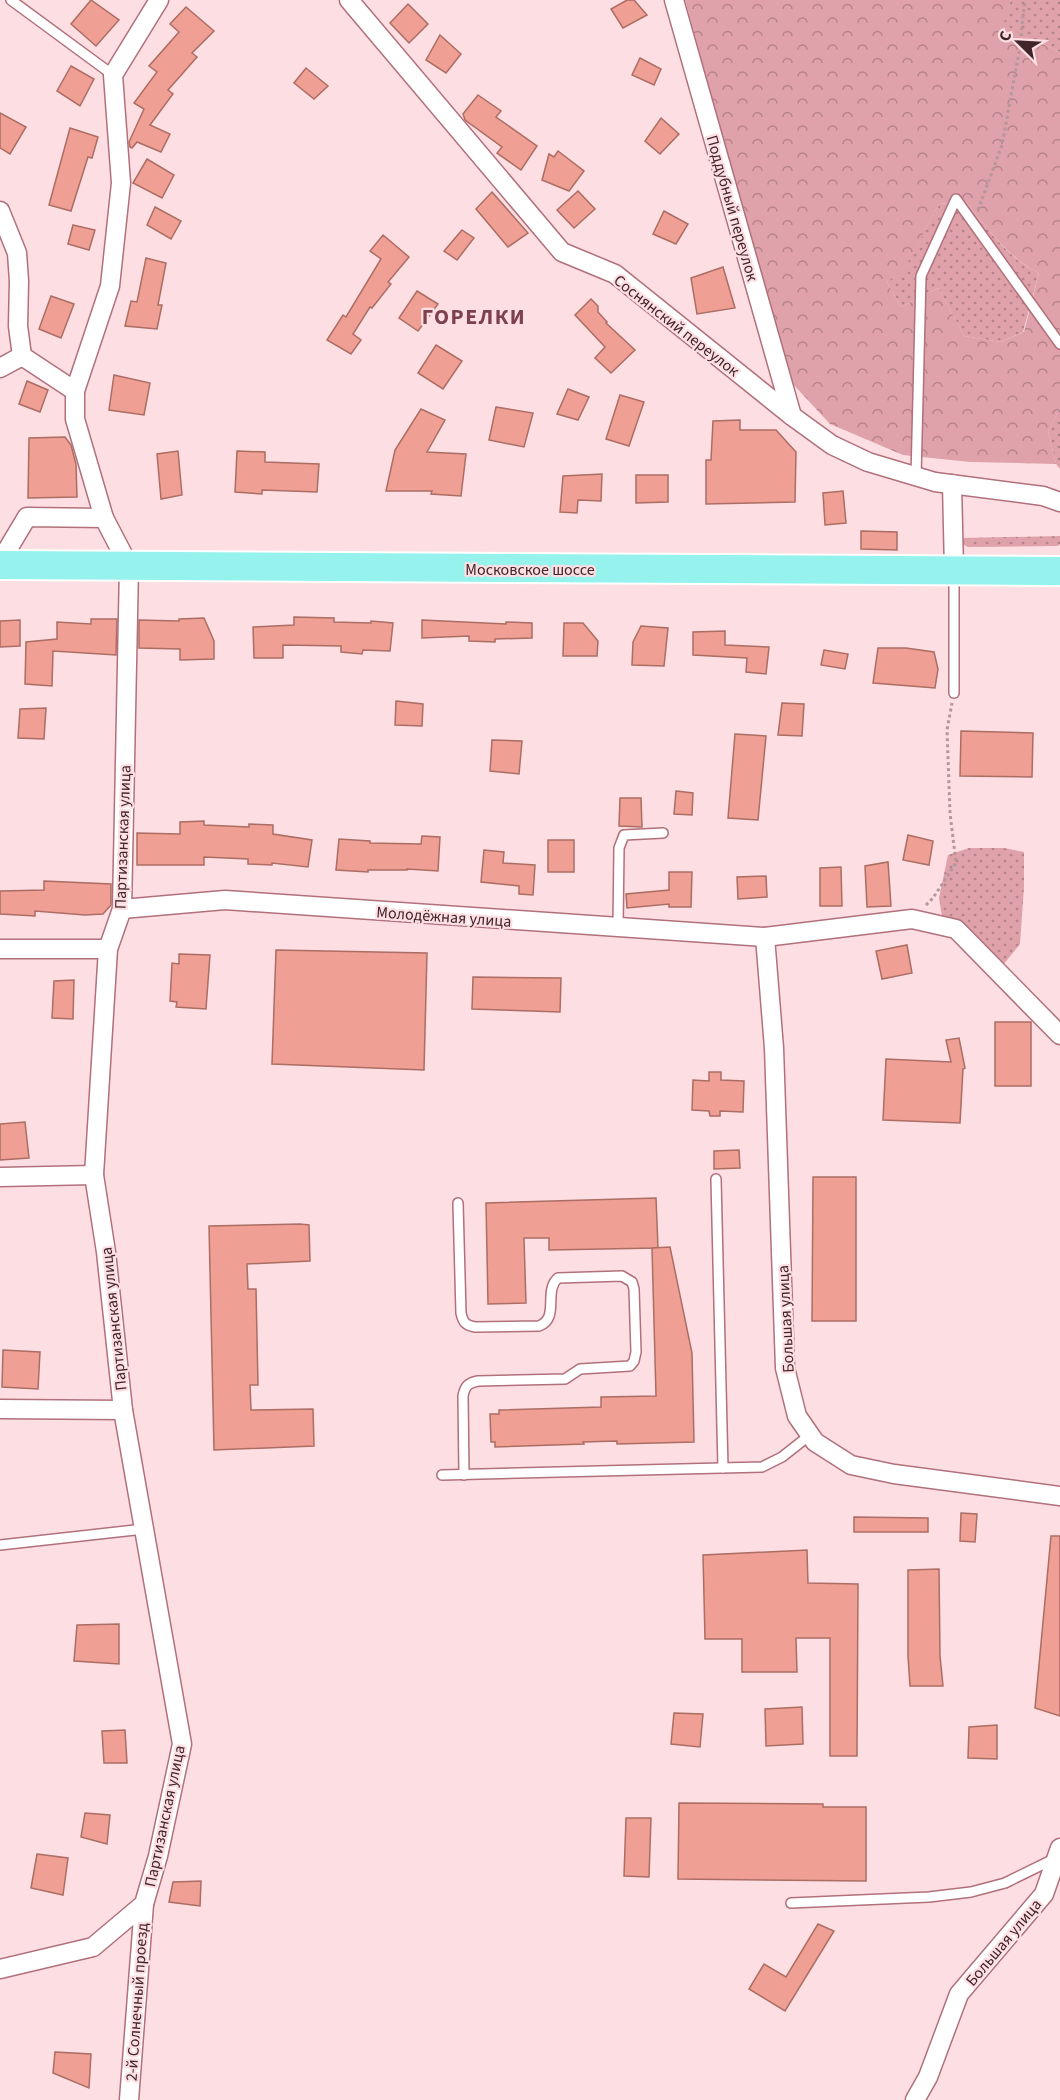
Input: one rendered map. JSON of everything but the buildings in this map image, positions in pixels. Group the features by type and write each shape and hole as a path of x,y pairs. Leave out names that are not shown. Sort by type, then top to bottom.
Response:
{"main road":[{"name":"Московское шоссе","path":"0,564 1060,571"}],"street":[{"path":"129,566 104,518 75,419 75,391 110,285 121,183 113,75 159,0"},
{"name":"Соснянский переулок","path":"349,0 562,252 615,274 792,416 832,445 868,462 916,477 1042,496 1060,502"},
{"name":"Поддубный переулок","path":"674,0 792,416"},
{"path":"0,211 17,252 18,326 22,356 75,391"},
{"path":"0,368 22,356"},
{"path":"952,484 954,570"},
{"path":"0,564 27,517 104,518"},
{"name":"Партизанская улица","path":"0,1969 93,1947 144,1904 158,1856 182,1744 123,1410 106,1252 94,1175 108,949 122,909 129,566"},
{"name":"Молодёжная улица","path":"122,909 225,900 765,936 912,919 956,929 1060,1035"},
{"name":"Большая улица","path":"765,936 774,1048 785,1368 797,1416 815,1442 851,1465 1060,1496"},
{"path":"0,950 108,949"},
{"path":"0,1177 94,1175"},
{"path":"0,1409 123,1410"},
{"name":"Большая улица","path":"915,2100 928,2077 959,1994 1044,1894 1059,1854"},
{"name":"2-й Солнечный проезд","path":"129,2100 144,1904"}],"lane":[{"path":"11,0 113,75"},
{"path":"916,477 921,276 956,199 1060,344"},
{"path":"954,570 954,693"},
{"path":"618,927 619,848 624,835 663,833"},
{"path":"716,1179 723,1468"},
{"path":"458,1203 463,1322 475,1328 539,1326 545,1324 549,1318 550,1291 552,1283 558,1278 622,1276 632,1282 636,1352 630,1366 580,1369 565,1379 470,1382 464,1388 463,1396 465,1475"},
{"path":"442,1475 762,1467 782,1457 810,1435"},
{"path":"0,1545 144,1529"},
{"path":"791,1903 929,1897 970,1892 1005,1883 1059,1854"}],"path":[{"path":"973,222 1002,145 1019,52 1025,0"},
{"path":"912,919 933,898 956,863 950,813 947,730 954,693"}],"green space":[{"path":"685,0 1011,0 1003,26 1060,52 1060,408 1048,431 1056,464 970,462 903,455 830,424 791,382","holes":["965,201 1017,259 1039,273 1024,332 1001,342 964,336 938,288 901,307 887,282 905,268 939,204"]},
{"path":"1011,0 1060,0 1060,52 1002,26"},
{"path":"965,201 1017,260 1039,273 1023,332 1001,342 964,336 938,288 901,307 887,282 905,267 939,204"},
{"path":"1060,408 1060,469 1056,464 1048,431"},
{"path":"1060,536 1058,546 968,547 964,545 962,538"},
{"path":"969,848 1004,848 1024,852 1020,944 1003,965 961,926 942,916 939,898 948,855"}],"district":[{"name":"ГОРЕЛКИ","path":"474,316"}]}
